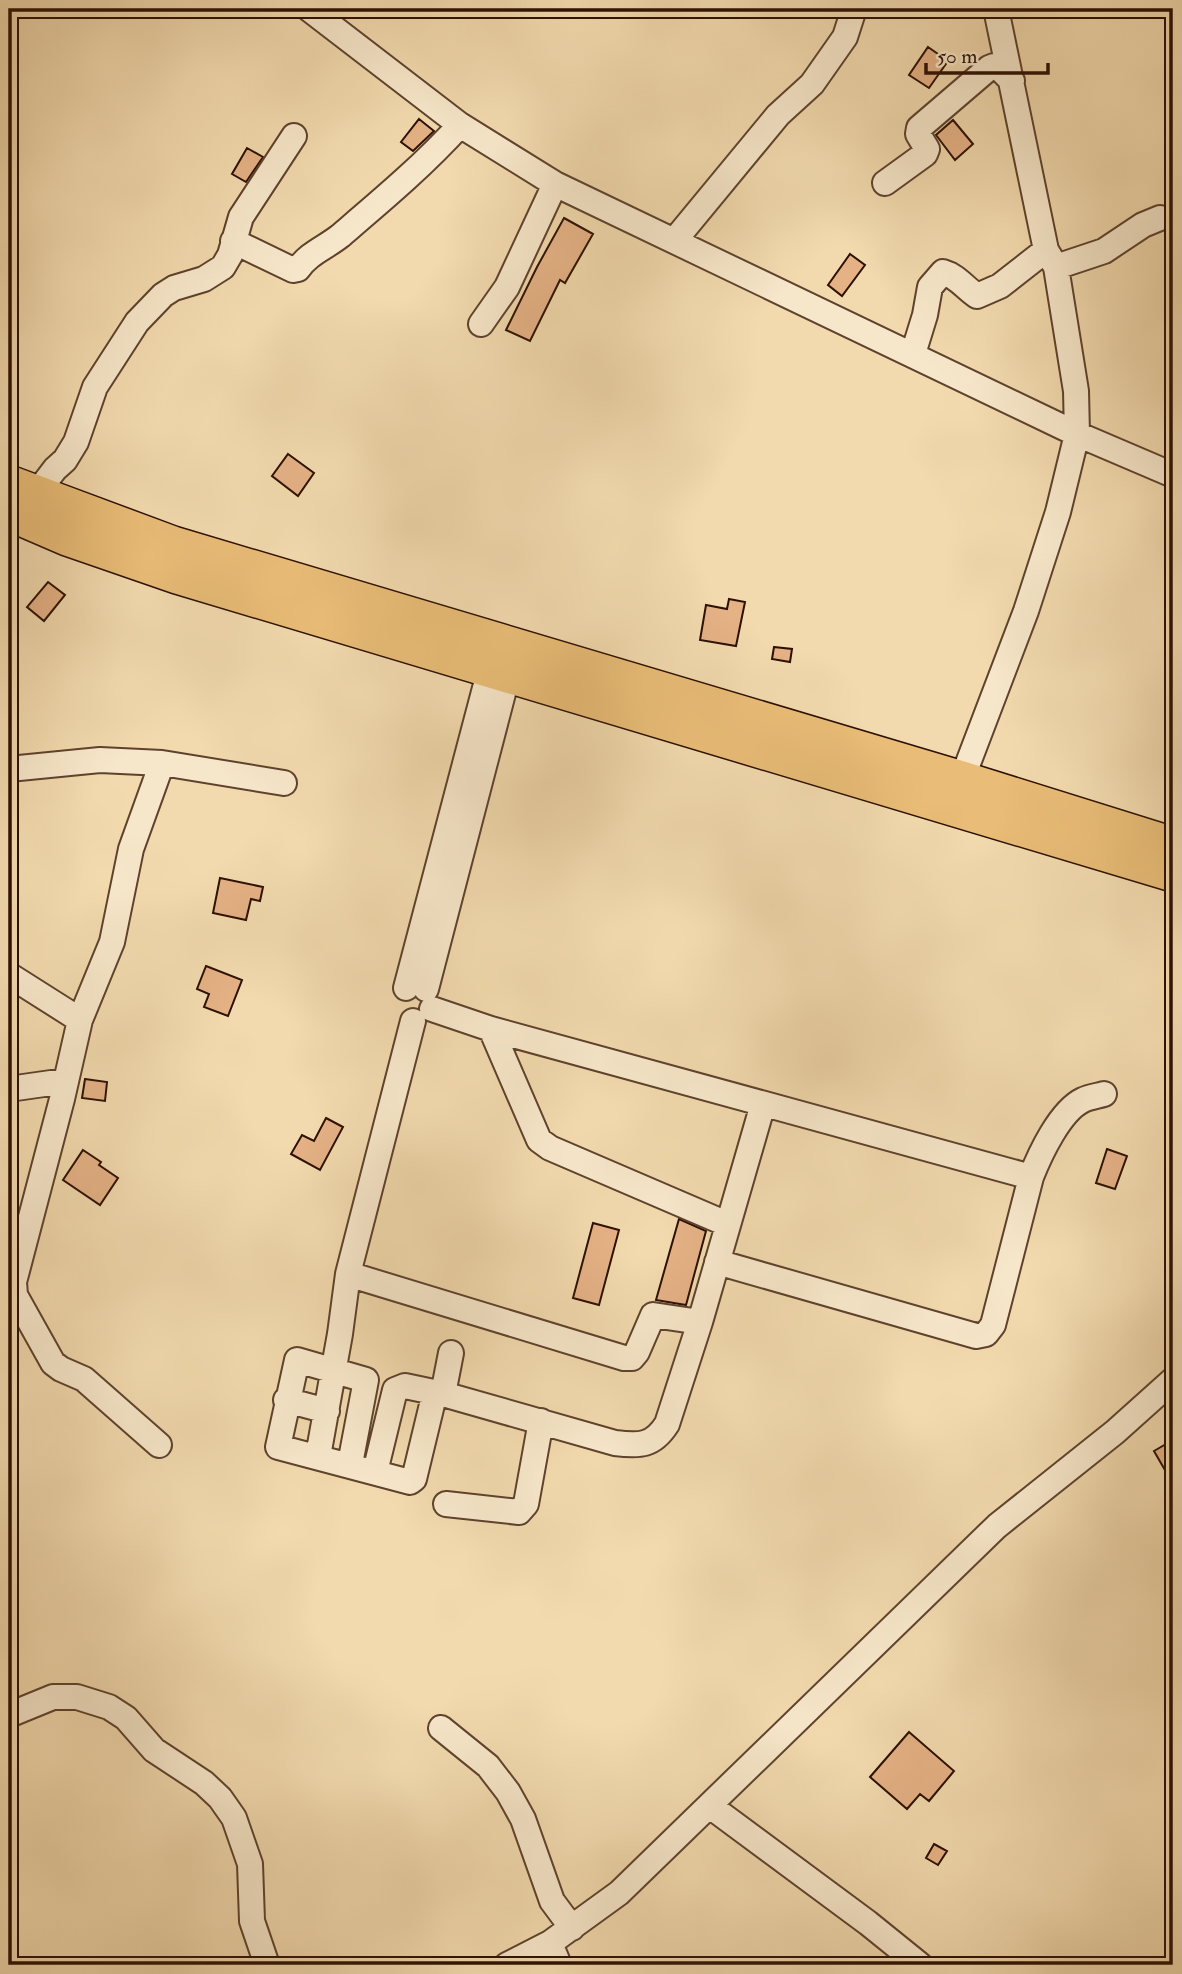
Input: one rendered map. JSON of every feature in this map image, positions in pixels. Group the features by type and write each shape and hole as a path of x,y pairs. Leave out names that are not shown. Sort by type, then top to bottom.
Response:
{"highway":[{"path":"18,497 67,538 177,576 1173,874"},
{"path":"18,497 962,779 1173,845"}],"street":[{"path":"309,9 460,125 555,184 1077,434 1173,475"},
{"path":"674,241 778,116 812,84 845,37 854,9"},
{"path":"962,779 1026,611 1058,512 1077,434 1076,391 1051,258 996,9"},
{"path":"884,183 925,154 927,149 918,134 919,128 989,68 994,66 1000,69 1012,81"},
{"path":"233,241 293,270 298,269 306,258 338,237 437,150 460,125"},
{"path":"18,497 71,451 95,387 137,322 163,295 174,288 204,279 223,267 230,255 241,217 294,136"},
{"path":"481,324 506,287 555,184"},
{"path":"913,354 930,287 943,272 953,274 965,288 977,296 1051,258 1104,251 1143,225 1160,218"},
{"path":"318,1456 348,1274 419,1002 499,672"},
{"path":"9,769 100,760 162,763 284,783"},
{"path":"159,1445 84,1379 53,1363 15,1294 13,1282 80,1020 112,942 131,849 162,763"},
{"path":"9,975 80,1020"},
{"path":"419,1002 491,1029 1031,1177"},
{"path":"491,1029 539,1140 550,1148 727,1224"},
{"path":"9,1089 65,1081"},
{"path":"717,1262 976,1336 986,1334 993,1325 1031,1177 1040,1155 1066,1115 1080,1101 1104,1094"},
{"path":"375,1472 395,1390 400,1387 439,1393 628,1444 643,1444 659,1437 667,1424 700,1322 763,1104"},
{"path":"348,1274 624,1358 632,1358 637,1352 653,1315 700,1322"},
{"path":"350,1464 366,1380 297,1360 286,1400 278,1447 410,1482 414,1479 451,1353"},
{"path":"507,1965 554,1954 572,1928 619,1892 998,1527 1115,1432 1173,1380"},
{"path":"286,1400 327,1411"},
{"path":"360,1419 386,1426"},
{"path":"446,1504 519,1512 523,1509 541,1421"},
{"path":"9,1715 53,1697 76,1697 109,1707 126,1718 155,1750 204,1783 220,1798 234,1818 250,1864 253,1878 253,1921 267,1965"},
{"path":"441,1728 488,1766 508,1792 523,1819 552,1901 572,1928"},
{"path":"710,1806 920,1965"}],"building":[{"path":"928,47 948,61 929,88 909,75"},
{"path":"419,119 434,131 413,151 401,142"},
{"path":"953,120 973,144 955,160 936,135"},
{"path":"247,148 263,157 246,182 232,174"},
{"path":"564,218 593,234 565,283 560,280 530,341 506,330"},
{"path":"850,254 865,265 842,296 828,285"},
{"path":"288,454 314,473 298,496 272,476"},
{"path":"48,582 65,595 44,621 27,607"},
{"path":"729,599 745,602 736,646 700,640 706,605 727,609"},
{"path":"774,647 792,649 790,662 772,659"},
{"path":"220,878 263,887 260,901 251,899 246,920 213,913"},
{"path":"206,966 242,980 228,1016 204,1007 209,994 197,989"},
{"path":"85,1079 107,1082 105,1101 82,1098"},
{"path":"326,1118 343,1127 320,1170 291,1154 302,1135 314,1141"},
{"path":"1107,1149 1127,1156 1115,1189 1096,1183"},
{"path":"83,1150 118,1178 100,1205 63,1180"},
{"path":"679,1219 706,1231 686,1305 656,1300"},
{"path":"593,1223 619,1230 599,1305 573,1298"},
{"path":"1173,1440 1173,1484 1154,1451"},
{"path":"909,1732 954,1771 929,1801 920,1794 907,1809 870,1777"},
{"path":"934,1844 947,1851 938,1865 926,1858"}]}
